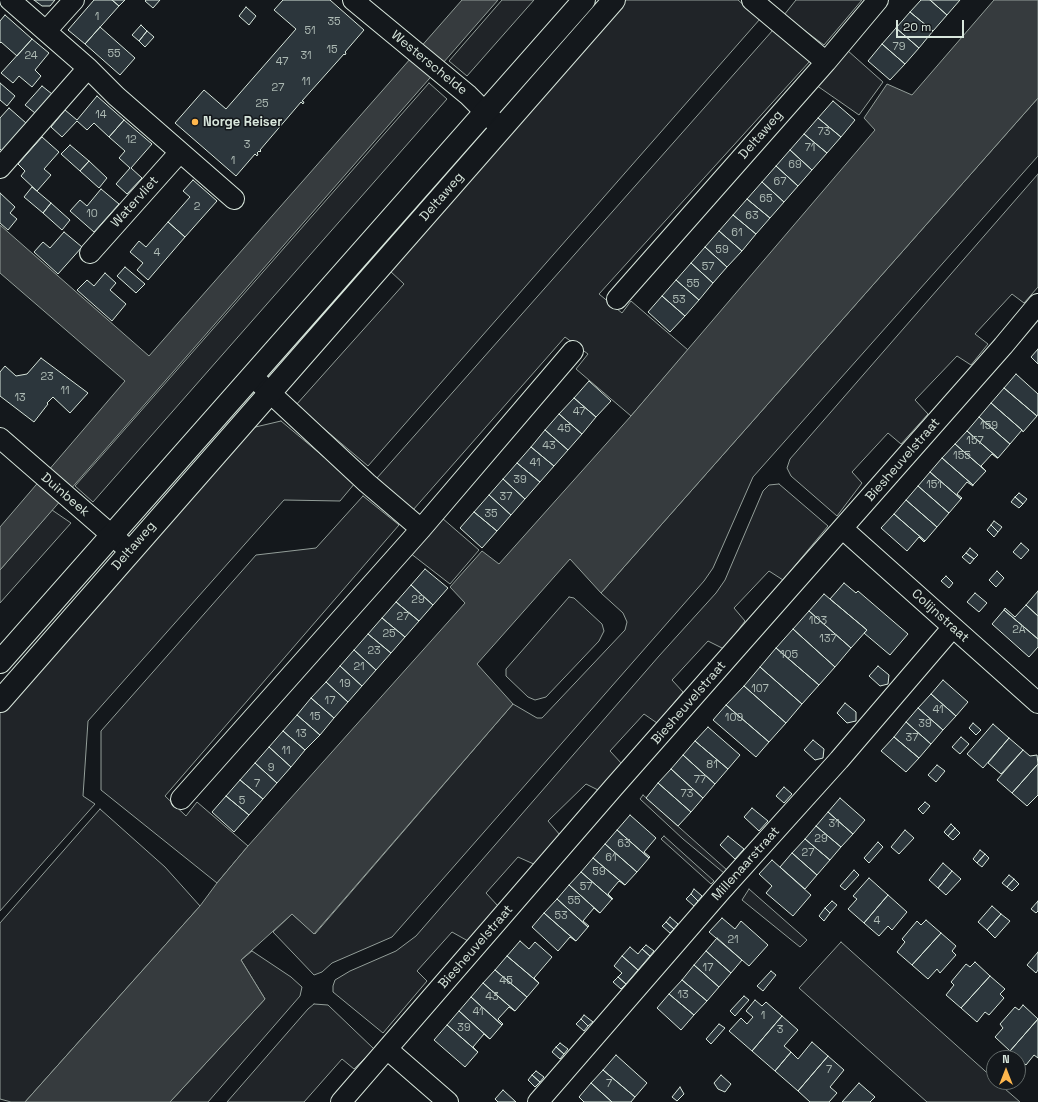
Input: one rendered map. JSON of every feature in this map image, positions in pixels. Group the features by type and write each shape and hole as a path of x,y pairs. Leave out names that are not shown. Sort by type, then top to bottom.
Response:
{"street":[{"path":"10,0 88,68 116,96 234,199"},
{"path":"46,31 74,0"},
{"name":"Westerschelde","path":"353,0 385,28 468,95 502,128"},
{"name":"Deltaweg","path":"0,662 584,0"},
{"name":"Deltaweg","path":"0,701 614,0"},
{"path":"752,0 826,62"},
{"name":"Deltaweg","path":"617,299 826,62 878,0"},
{"path":"0,168 88,68"},
{"name":"Watervliet","path":"90,253 180,152"},
{"name":"Biesheuvelstraat","path":"341,1102 608,794 843,529 1038,304"},
{"path":"181,799 421,529 573,351"},
{"path":"252,376 367,483 421,529"},
{"name":"Duinbeek","path":"0,438 130,551"},
{"name":"Colijnstraat","path":"843,529 1038,702"},
{"name":"Millenaarstraat","path":"538,1102 721,891 839,760 953,627"},
{"path":"387,1049 448,1102"}],"shaded area":[{"path":"462,0 498,0 0,570 0,527 125,381 0,273 0,225 149,356"},
{"path":"502,0 534,0 467,76 449,61"},
{"path":"626,0 738,0 760,19 368,466 296,405 404,284 390,271"},
{"path":"796,0 862,0 824,45 784,15"},
{"path":"994,0 1038,0 1038,98 601,593 570,559 477,664 513,704 314,934 292,914 241,960 265,999 170,1102 25,1102 200,906 248,846 465,603 450,587 482,551 499,564 631,416 875,130 864,118 887,84 912,95"},
{"path":"773,30 810,61 599,294 622,313 631,301 688,350 631,416 576,369 588,354 565,337 413,510 377,478"},
{"path":"847,50 883,82 859,115 816,85"},
{"path":"429,83 447,99 93,502 75,486"},
{"path":"1038,98 1038,156 753,477 713,568 704,581 392,937 332,963 322,972 314,975 273,932 292,914 315,934 513,704 537,718 542,718 625,630 627,622 623,613 601,593"},
{"path":"1038,174 1038,287 1024,303 1012,294 975,334 988,344 971,365 957,356 915,400 928,414 901,444 888,433 852,472 862,483 837,516 791,476 787,468 790,459"},
{"path":"281,421 355,483 340,501 284,500 88,721 83,796 95,804 0,911 0,713 247,429"},
{"path":"779,484 828,526 783,580 769,571 734,608 745,621 724,649 708,641 672,680 683,692 657,723 644,714 610,751 622,764 600,791 586,784 548,821 560,835 536,865 518,857 486,893 498,906 468,941 452,932 417,971 427,981 383,1033 333,992 335,980 350,971 396,951 416,936 659,656 716,593 725,580 763,491 769,485"},
{"path":"363,496 399,525 165,796 186,816 197,802 248,846 217,883 101,790 101,731 256,555 316,548"},
{"path":"52,510 71,523 0,603 0,570"},
{"path":"442,518 479,550 450,584 410,553"},
{"path":"569,597 574,598 602,624 604,631 599,641 546,697 535,700 528,697 506,676 506,669"},
{"path":"643,795 727,870 724,873 683,839 640,799"},
{"path":"100,809 165,867 200,906 25,1102 11,1102 0,1099 0,923"},
{"path":"664,836 714,881 711,884 661,839"},
{"path":"749,889 807,940 800,947 742,900"},
{"path":"841,942 986,1072 986,1090 1006,1090 1020,1102 927,1102 799,988"},
{"path":"252,951 291,977 302,987 300,996 208,1102 170,1102 265,999 241,960"},
{"path":"314,1004 328,1005 374,1049 354,1069 342,1059 304,1102 227,1102 308,1009"}],"building":[{"path":"34,0 55,0 50,6 42,6"},
{"path":"94,0 112,0 119,6 85,44 68,30"},
{"path":"112,0 125,0 119,6"},
{"path":"160,0 153,8 145,1"},
{"path":"283,0 330,0 364,30 345,52 345,55 344,54 302,101 304,102 303,104 301,102 260,150 261,151 257,153 257,156 255,154 236,176 175,123 204,90 226,109 296,29 274,10"},
{"path":"921,0 930,0 947,15 933,31 910,12"},
{"path":"930,0 960,0 947,15"},
{"path":"246,7 256,16 249,25 239,16"},
{"path":"910,12 933,31 919,48 896,28"},
{"path":"5,15 32,39 17,56 1,42 0,43 0,21"},
{"path":"141,25 147,31 139,41 132,35"},
{"path":"100,27 135,58 120,75 85,44"},
{"path":"896,28 919,48 905,64 882,44"},
{"path":"147,31 154,37 145,47 139,41"},
{"path":"32,39 49,53 35,70 41,76 32,87 19,76 13,83 1,73"},
{"path":"882,44 905,64 890,80 868,61"},
{"path":"0,83 15,96 7,106 0,100"},
{"path":"42,86 52,94 35,113 25,105"},
{"path":"97,96 124,120 109,137 94,123 87,130 77,121 62,137 51,127 65,110 77,120"},
{"path":"833,101 855,120 841,137 818,118"},
{"path":"9,108 26,123 2,151 0,149 0,118"},
{"path":"818,118 841,137 827,153 804,134"},
{"path":"124,120 152,144 131,168 142,178 127,194 116,184 130,168 119,158 125,151 109,137"},
{"path":"804,134 827,153 812,170 790,150"},
{"path":"42,137 59,152 44,169 51,175 37,191 21,176 25,171 18,164"},
{"path":"70,145 89,161 80,171 61,154"},
{"path":"790,150 812,170 798,186 776,166"},
{"path":"89,161 107,178 99,188 80,171"},
{"path":"776,166 798,186 784,202 762,182"},
{"path":"193,180 217,201 185,237 168,222 190,197 183,191"},
{"path":"762,182 784,202 770,218 747,199"},
{"path":"32,187 51,203 43,213 24,197"},
{"path":"101,189 119,204 94,232 70,211 80,200 87,206"},
{"path":"0,193 15,207 10,213 17,219 8,230 0,223"},
{"path":"747,199 770,218 756,234 733,215"},
{"path":"51,203 70,220 62,230 43,213"},
{"path":"733,215 756,234 742,251 719,231"},
{"path":"168,222 185,237 148,280 137,270 143,263 130,252 139,241 146,247"},
{"path":"719,231 742,251 727,267 705,247"},
{"path":"64,232 82,247 58,274 34,252 43,242 50,248"},
{"path":"705,247 727,267 713,283 691,263"},
{"path":"691,263 713,283 699,300 676,280"},
{"path":"125,267 145,284 136,293 117,276"},
{"path":"105,273 116,283 110,290 126,304 112,321 77,290 87,280 94,286"},
{"path":"676,280 699,300 685,316 662,296"},
{"path":"662,296 685,316 670,332 648,312"},
{"path":"1038,349 1038,364 1031,357"},
{"path":"41,358 88,393 70,413 53,397 34,422 0,396 0,372 5,366 16,376 27,374"},
{"path":"1016,374 1038,394 1037,416 1004,388"},
{"path":"589,381 611,401 596,417 574,398"},
{"path":"1004,388 1037,416 1023,432 991,403"},
{"path":"574,398 596,417 582,434 559,414"},
{"path":"991,403 1022,430 1010,444 979,417"},
{"path":"559,414 582,434 568,450 545,430"},
{"path":"979,417 1010,444 998,458 967,431"},
{"path":"545,430 568,450 554,466 531,447"},
{"path":"967,431 998,458 992,454 981,466 986,471 955,444"},
{"path":"955,444 986,471 973,485 942,458"},
{"path":"531,447 554,466 540,482 517,463"},
{"path":"942,458 973,485 967,482 957,494 962,498 961,499 930,472"},
{"path":"517,463 540,482 525,499 503,479"},
{"path":"930,472 961,499 949,513 918,486"},
{"path":"503,479 525,499 511,515 489,495"},
{"path":"918,486 949,513 937,527 906,500"},
{"path":"1019,493 1027,499 1023,504 1015,497"},
{"path":"489,495 511,515 497,531 474,512"},
{"path":"1015,497 1023,504 1019,508 1011,502"},
{"path":"906,500 937,527 925,541 894,514"},
{"path":"474,512 497,531 482,548 460,528"},
{"path":"894,514 925,541 924,542 919,537 907,551 881,528"},
{"path":"994,521 1002,527 998,532 991,525"},
{"path":"991,525 998,532 994,537 987,530"},
{"path":"1021,543 1029,550 1021,559 1013,552"},
{"path":"970,548 978,555 974,559 966,553"},
{"path":"966,553 974,559 970,564 962,557"},
{"path":"425,569 448,588 433,605 411,585"},
{"path":"997,571 1004,578 996,587 989,580"},
{"path":"946,576 953,583 949,588 941,581"},
{"path":"844,583 856,593 858,591 908,634 890,655 864,633 867,630 830,599"},
{"path":"411,585 433,605 419,621 396,602"},
{"path":"1038,591 1038,616 1026,605"},
{"path":"975,593 987,603 979,612 967,602"},
{"path":"824,594 867,630 851,648 809,611"},
{"path":"396,602 419,621 405,637 382,618"},
{"path":"1026,605 1038,616 1038,639 1004,610 1005,608 1015,617"},
{"path":"1004,610 1038,639 1038,647 1029,657 992,624"},
{"path":"809,611 851,648 835,667 793,629"},
{"path":"382,618 405,637 391,653 368,634"},
{"path":"793,629 835,667 819,685 776,648"},
{"path":"368,634 391,653 376,670 354,650"},
{"path":"776,648 819,685 802,704 760,667"},
{"path":"354,650 376,670 362,686 340,666"},
{"path":"340,666 362,686 348,702 326,682"},
{"path":"878,666 889,675 888,684 880,686 869,676"},
{"path":"760,667 802,704 786,723 744,686"},
{"path":"943,680 968,702 956,716 931,694"},
{"path":"326,682 348,702 334,718 311,698"},
{"path":"744,686 786,723 769,742 726,705"},
{"path":"931,694 956,716 943,730 918,708"},
{"path":"311,698 334,718 320,735 297,715"},
{"path":"845,703 856,712 856,721 847,723 837,713"},
{"path":"726,705 769,742 756,757 713,720"},
{"path":"918,708 943,730 931,744 906,722"},
{"path":"297,715 320,735 305,750 283,731"},
{"path":"906,722 931,744 919,758 894,737"},
{"path":"973,723 981,730 976,735 969,728"},
{"path":"993,724 1009,738 983,768 967,754"},
{"path":"708,727 740,755 728,769 695,741"},
{"path":"283,731 305,750 291,767 269,747"},
{"path":"894,737 919,758 906,772 881,751"},
{"path":"961,737 969,744 960,754 952,747"},
{"path":"1009,738 1023,750 1001,774 988,763"},
{"path":"813,740 824,749 823,758 815,760 804,750"},
{"path":"695,741 728,769 715,784 683,755"},
{"path":"269,747 291,767 277,783 255,763"},
{"path":"1023,750 1030,756 1037,755 1038,764 1012,793 997,780"},
{"path":"683,755 715,784 703,798 671,769"},
{"path":"255,763 277,783 263,799 240,780"},
{"path":"1038,764 1038,795 1027,806 1012,793"},
{"path":"937,765 945,771 936,782 928,775"},
{"path":"671,769 703,798 691,812 658,783"},
{"path":"240,780 263,799 249,815 226,796"},
{"path":"658,783 691,812 678,826 646,798"},
{"path":"784,787 792,794 784,803 776,796"},
{"path":"226,796 249,815 234,832 212,812"},
{"path":"840,798 865,820 853,834 828,812"},
{"path":"925,802 930,806 923,814 918,809"},
{"path":"752,808 768,821 759,831 744,817"},
{"path":"828,812 853,834 841,847 816,826"},
{"path":"630,815 656,838 644,852 650,857 649,858 617,830"},
{"path":"951,824 955,828 948,836 944,832"},
{"path":"816,826 841,847 830,860 805,839"},
{"path":"955,828 960,833 953,840 948,836"},
{"path":"617,830 649,858 637,872 605,844"},
{"path":"905,830 914,838 899,854 891,847"},
{"path":"728,836 744,849 735,859 720,845"},
{"path":"805,839 830,860 817,875 792,853"},
{"path":"878,842 883,847 869,863 864,858"},
{"path":"605,844 637,872 625,885 593,858"},
{"path":"980,850 985,854 977,863 973,859"},
{"path":"792,853 817,875 805,889 780,867"},
{"path":"985,854 989,858 982,867 977,863"},
{"path":"593,858 625,885 619,881 608,894 613,899 581,872"},
{"path":"772,860 811,895 793,916 766,893 772,886 759,874"},
{"path":"943,863 952,871 938,888 929,880"},
{"path":"854,870 859,875 845,890 840,886"},
{"path":"952,871 961,879 946,895 938,888"},
{"path":"581,872 612,899 600,913 569,885"},
{"path":"1009,875 1014,879 1007,887 1002,883"},
{"path":"869,878 888,895 864,923 848,909 857,899 853,896"},
{"path":"1014,879 1019,884 1012,891 1007,887"},
{"path":"569,885 600,913 594,908 583,921 589,926 588,927 557,899"},
{"path":"694,889 702,896 698,901 691,894"},
{"path":"691,894 698,901 694,906 686,899"},
{"path":"888,895 907,912 892,930 888,926 879,936 864,923"},
{"path":"557,899 588,927 576,941 544,913"},
{"path":"832,901 837,905 830,913 825,908"},
{"path":"1038,901 1038,911 1036,913 1031,909"},
{"path":"992,906 1001,914 987,930 978,922"},
{"path":"825,908 830,913 824,921 819,916"},
{"path":"544,913 576,941 570,937 558,951 532,927"},
{"path":"1001,914 1010,921 995,938 987,930"},
{"path":"670,917 678,924 674,929 666,922"},
{"path":"722,918 735,929 741,921 768,945 749,966 709,932"},
{"path":"926,920 941,933 912,965 897,952 905,942 902,939 917,921 921,925"},
{"path":"666,922 674,929 670,933 662,926"},
{"path":"941,933 956,946 952,951 956,955 940,973 937,969 928,979 912,965"},
{"path":"717,938 742,960 731,973 706,951"},
{"path":"520,941 529,949 535,942 552,957 534,978 539,983 507,956"},
{"path":"646,945 654,951 650,956 642,949"},
{"path":"630,947 638,954 642,949 650,956 638,970 622,956"},
{"path":"706,951 731,973 719,987 694,965"},
{"path":"1038,952 1038,970 1036,973 1027,965"},
{"path":"507,956 539,983 527,997 495,970"},
{"path":"622,956 638,970 626,984 618,977 622,973 614,966"},
{"path":"975,962 990,976 961,1008 946,995 954,985 951,982 966,964 970,967"},
{"path":"694,965 719,987 707,1001 682,980"},
{"path":"495,970 527,997 515,1011 483,983"},
{"path":"771,971 776,975 763,991 757,986"},
{"path":"990,976 1005,989 1000,994 1004,998 989,1015 985,1012 977,1022 961,1008"},
{"path":"618,977 626,984 621,989 613,982"},
{"path":"682,980 707,1001 694,1015 669,994"},
{"path":"483,983 515,1011 509,1007 498,1019 503,1024 502,1025 471,997"},
{"path":"669,994 694,1015 681,1030 657,1008"},
{"path":"744,996 749,1000 735,1016 730,1011"},
{"path":"471,997 502,1025 490,1039 459,1011"},
{"path":"755,1000 762,1006 766,1002 782,1016 752,1051 729,1031 741,1018 747,1024 753,1017 746,1011"},
{"path":"1023,1005 1038,1019 1011,1050 1009,1050 995,1037 1003,1028 1000,1024 1015,1007 1019,1010"},
{"path":"459,1011 490,1039 484,1034 473,1047 478,1052 447,1025"},
{"path":"584,1015 593,1022 588,1026 581,1019"},
{"path":"782,1016 798,1030 784,1046 791,1052 775,1071 752,1051"},
{"path":"581,1019 588,1026 584,1031 576,1024"},
{"path":"1038,1019 1038,1058 1034,1055 1026,1065 1026,1050 1011,1050"},
{"path":"719,1024 725,1028 711,1044 706,1039"},
{"path":"447,1025 478,1052 465,1067 434,1040"},
{"path":"812,1042 828,1056 798,1091 775,1071 791,1052 798,1059"},
{"path":"560,1043 568,1049 564,1054 556,1047"},
{"path":"556,1047 564,1054 560,1059 552,1052"},
{"path":"616,1055 647,1083 635,1097 603,1070"},
{"path":"828,1056 844,1070 830,1087 837,1093 829,1102 810,1102 798,1091"},
{"path":"603,1070 635,1097 631,1102 612,1102 591,1083"},
{"path":"536,1071 544,1077 540,1082 532,1075"},
{"path":"532,1075 540,1082 535,1087 528,1080"},
{"path":"721,1075 731,1084 725,1092 718,1089 714,1083"},
{"path":"591,1083 612,1102 584,1102 579,1097"},
{"path":"859,1083 875,1097 870,1102 842,1102"},
{"path":"680,1087 684,1094 677,1101 672,1097"},
{"path":"503,1090 516,1102 498,1102 495,1099"}],"place":[{"name":"Norge Reiser","path":"195,122"}]}
